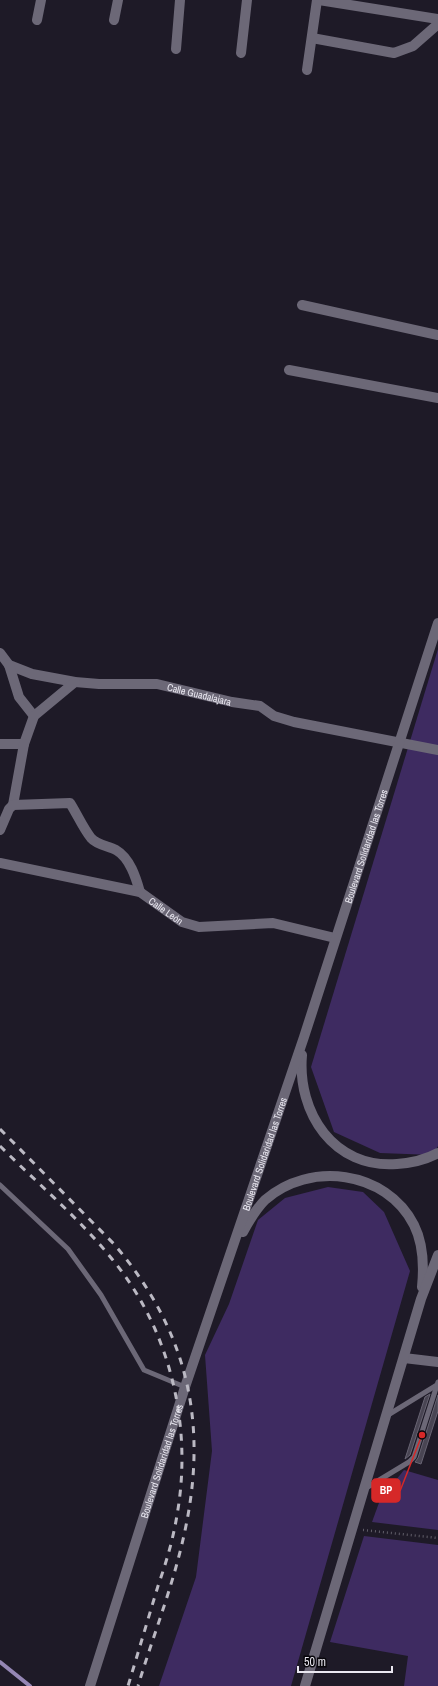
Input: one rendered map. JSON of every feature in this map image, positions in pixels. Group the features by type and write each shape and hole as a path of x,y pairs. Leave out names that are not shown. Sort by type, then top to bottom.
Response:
{"main road":[{"path":"37,20 41,0"},
{"path":"114,20 118,0"},
{"path":"176,49 180,0"},
{"path":"240,53 247,0"},
{"path":"307,70 318,0 438,19"},
{"path":"312,38 394,53 413,46 438,24"},
{"path":"302,306 438,335"},
{"path":"289,370 438,398"},
{"name":"Boulevard Solidaridad las Torres","path":"90,1686 185,1387 304,1037 438,623"},
{"path":"0,653 9,665 19,697 34,716"},
{"name":"Calle Guadalajara","path":"9,665 32,674 75,682 99,684 157,684 232,702 260,706 274,716 294,722 400,744 438,750"},
{"path":"0,830 9,809 13,805 24,744 34,716 75,682"},
{"path":"0,744 24,744"},
{"path":"13,805 70,803 91,837 97,842 117,851 122,855 135,874 140,892"},
{"name":"Calle León","path":"0,863 140,892 182,922 199,927 273,923 335,938"},
{"path":"304,1037 301,1068 304,1094 311,1115 336,1145 353,1158 380,1165 406,1164 420,1161 438,1153"},
{"path":"229,1259 256,1211 274,1193 298,1180 312,1177 338,1176 352,1178 364,1182 387,1195 406,1213 413,1224 421,1249 423,1272 421,1299"},
{"path":"305,1686 388,1415 421,1299 438,1255"},
{"path":"404,1358 438,1362"}],"lane":[{"path":"0,1185 68,1249 102,1295 144,1370 185,1387"},
{"path":"388,1415 437,1384"},
{"path":"365,1489 409,1462 414,1457 437,1384"}],"path":[{"path":"353,1528 438,1538"}],"shaded area":[{"path":"438,649 438,1146 433,1155 380,1153 334,1132 311,1067"},
{"path":"328,1187 363,1192 384,1212 410,1271 291,1686 159,1686 196,1577 212,1451 205,1355 229,1304 258,1220 285,1198"},
{"path":"404,1470 438,1480 438,1530 372,1522 380,1500"},
{"path":"364,1536 438,1545 438,1686 404,1686 408,1656 330,1642"}],"building":[{"path":"430,1394 410,1455 405,1459 425,1397"},
{"path":"438,1395 438,1411 421,1464 415,1462 418,1458"}],"waterway":[{"path":"0,1662 30,1686"}],"railway":[{"path":"0,1129 114,1244 139,1277 160,1311 175,1345 186,1380 192,1417 194,1455 191,1494 184,1535 169,1592 138,1686"},
{"path":"0,1146 86,1229 112,1259 132,1286 149,1316 162,1347 172,1380 179,1413 182,1447 181,1481 177,1515 169,1551 128,1686"}],"place":[{"name":"BP","path":"422,1435"}]}
